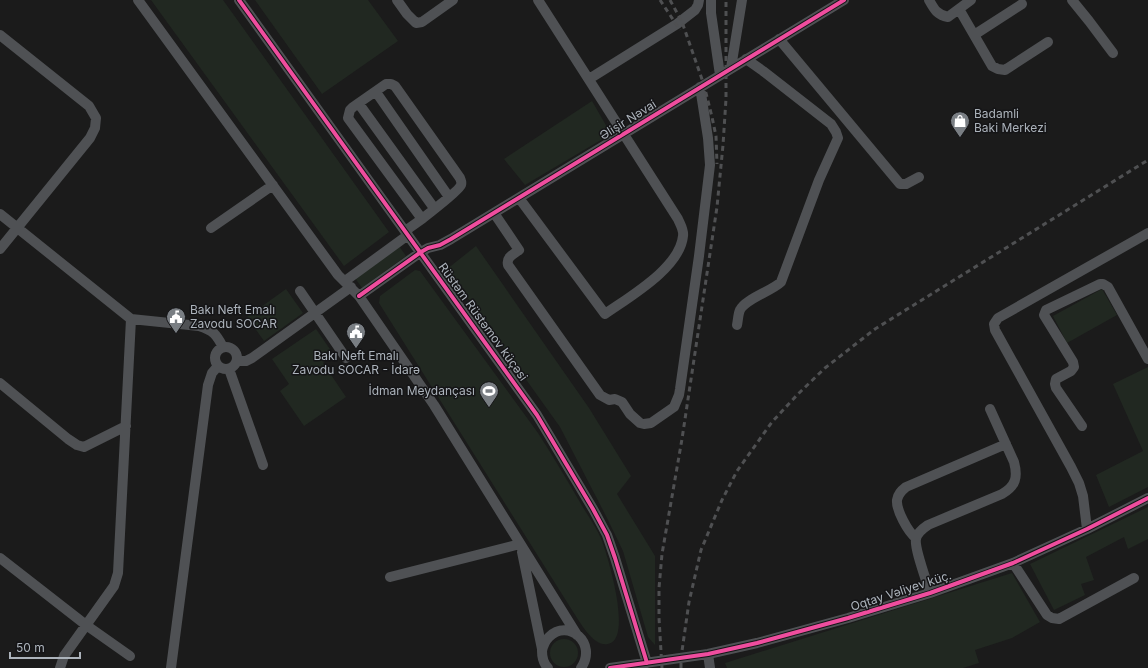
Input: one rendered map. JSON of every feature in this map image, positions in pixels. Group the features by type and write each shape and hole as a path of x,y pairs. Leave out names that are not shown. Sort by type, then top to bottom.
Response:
{"street":[{"path":"138,0 338,275 359,296 434,405 577,635 584,642 587,650 586,659 581,668"},
{"name":"Rüstəm Rüstəmov küçəsi","path":"239,0 528,402 607,535 647,663"},
{"path":"397,0 407,14 416,23 422,22 453,0"},
{"path":"519,198 605,314 660,274 676,257 683,235 678,219 538,0"},
{"path":"589,79 677,24 695,10 699,0"},
{"path":"711,0 711,13 720,76"},
{"path":"731,68 742,0"},
{"name":"Əlişir Nəvai","path":"359,296 421,252 451,239 844,0"},
{"path":"929,0 936,12 942,16 948,16 971,0"},
{"path":"1072,0 1090,21 1113,53"},
{"path":"974,35 1022,4"},
{"path":"959,8 992,66 998,69 1005,70 1048,42"},
{"path":"0,35 89,106 96,118 95,128 90,138 0,249"},
{"path":"779,39 900,184 906,184 919,177"},
{"path":"737,325 740,310 743,306 777,286 781,282 820,180 838,138 832,124 746,59"},
{"path":"237,361 246,361 252,358 315,313 461,186 462,182 460,178 395,86 386,84 350,110 348,118 422,219"},
{"path":"494,213 519,250 508,258 508,265 600,395 609,400 615,399 622,402 630,414 640,423 651,423 674,407 680,389 710,165 708,138 700,87"},
{"path":"376,92 449,197"},
{"path":"358,104 434,208"},
{"path":"211,228 273,185"},
{"path":"0,214 131,319 199,326 208,329 216,335 223,347"},
{"path":"1087,530 1079,483 995,330 994,324 998,318 1148,233"},
{"path":"1082,426 1056,388 1056,380 1071,371 1074,367 1073,362 1044,315 1046,310 1100,284 1103,284 1108,287 1148,359"},
{"path":"300,291 346,358"},
{"path":"60,668 64,656 114,586 118,573 131,319"},
{"path":"223,347 231,348 234,350 237,361 229,369 225,369 218,366 215,355 217,351 223,347"},
{"path":"172,668 208,385 212,373 218,366"},
{"path":"229,369 263,465"},
{"path":"0,383 78,445 84,447 126,426"},
{"path":"930,593 916,548 916,538 918,534 928,525 1002,494 1012,487 1016,476 1014,462 990,409"},
{"path":"916,538 907,528 897,505 898,495 901,491 906,487 1006,444"},
{"name":"Oqtay Vəliyev küç.","path":"610,668 708,654 757,643 796,633 930,593 1012,563 1087,530 1148,498"},
{"path":"390,577 520,544"},
{"path":"520,544 543,658 548,668"},
{"path":"0,558 86,625 130,656"},
{"path":"1012,563 1047,615 1059,620 1134,578"},
{"path":"543,658 545,641 552,634 560,631 569,631 577,635"},
{"path":"708,654 710,668"}],"shaded area":[{"path":"151,0 223,0 389,232 344,266"},
{"path":"255,0 368,0 398,41 322,94"},
{"path":"592,101 611,134 525,185 504,159"},
{"path":"399,246 406,256 362,288 355,278"},
{"path":"476,246 589,408 631,476 617,494 655,556 655,645 648,637 623,551 560,427 447,269"},
{"path":"415,270 420,271 538,433 598,531 609,563 617,597 619,614 618,628 615,639 608,644 599,642 590,636 586,631 379,303 380,296"},
{"path":"286,289 303,313 264,341 247,317"},
{"path":"1102,289 1117,315 1067,343 1053,316"},
{"path":"316,329 334,355 323,363 346,397 304,426 280,391 289,384 272,359"},
{"path":"1148,367 1148,487 1109,507 1096,475 1143,451 1113,384"},
{"path":"1148,507 1148,539 1128,549 1124,537 1086,557 1094,580 1081,584 1085,595 1054,610 1030,564"},
{"path":"1012,573 1040,622 1012,638 975,650 979,663 963,668 727,668 725,663"},
{"path":"564,639 574,643 578,653 574,663 564,667 554,663 550,653 554,643"}],"railway":[{"path":"660,0 680,30"},
{"path":"670,0 682,22 704,85 716,136 717,164"},
{"path":"662,668 659,618 659,588 662,554 682,439 717,207 726,99 726,0"},
{"path":"681,668 681,658 689,602 701,550 722,500 737,471 772,422 825,368 875,329 1148,160"}],"cycle path":[{"path":"239,0 537,415 607,535 647,663"},
{"path":"359,296 421,252 451,239 844,0"},
{"path":"610,668 708,654 757,643 848,618 930,593 1013,563 1087,529 1148,498"}],"place":[{"name":"Badamli Baki Merkezi","path":"960,138"},
{"name":"Bakı Neft Emalı Zavodu SOCAR","path":"176,334"},
{"name":"Bakı Neft Emalı Zavodu SOCAR - İdarə","path":"356,349"},
{"name":"İdman Meydançası","path":"489,408"}]}
